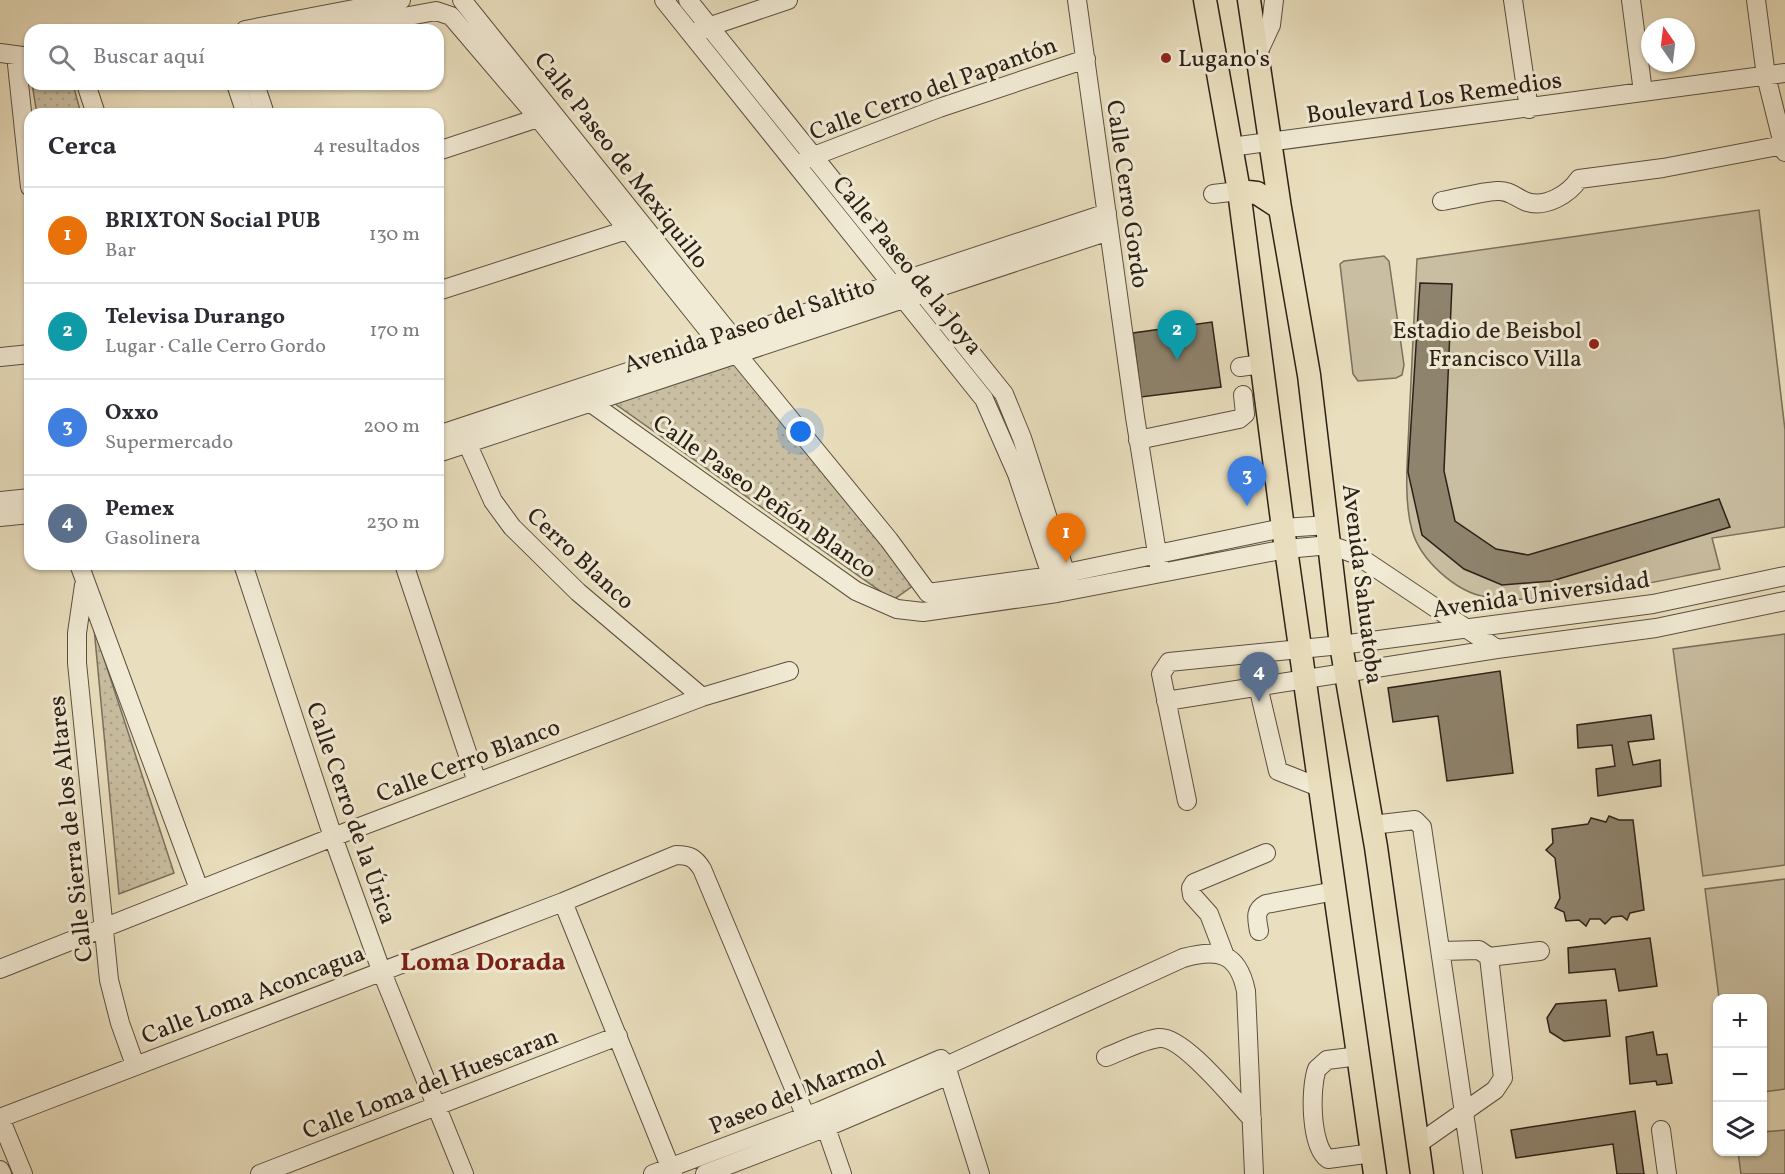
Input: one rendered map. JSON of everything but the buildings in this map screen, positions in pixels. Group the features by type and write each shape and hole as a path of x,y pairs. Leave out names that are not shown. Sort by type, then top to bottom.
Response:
{"main road":[{"path":"1205,0 1239,191 1251,366 1285,539 1374,1164"},
{"name":"Avenida Sahuatoba","path":"1249,0 1280,208 1309,375 1341,645 1372,825 1422,1174"},
{"path":"1239,191 1257,193 1280,208"}],"street":[{"path":"276,24 401,0"},
{"name":"Calle Paseo de Mexiquillo","path":"462,0 547,115 635,227 889,540 928,593"},
{"name":"Calle Paseo de la Joya","path":"664,0 975,388 991,412 1062,583"},
{"name":"Calle Paseo de la Joya","path":"688,0 1004,394 1022,438 1062,583"},
{"path":"692,33 788,0"},
{"name":"Calle Cerro Gordo","path":"1077,0 1138,440 1160,572"},
{"path":"1257,55 1271,25 1274,0"},
{"path":"1513,0 1529,109"},
{"path":"1631,0 1642,92"},
{"path":"1442,201 1498,191 1510,192 1530,203 1543,202 1572,189 1579,179 1784,149 1766,76 1756,0"},
{"path":"362,24 449,6"},
{"name":"Calle Paseo de Mexiquillo","path":"449,6 462,26 547,115"},
{"path":"15,55 24,134"},
{"name":"Calle Cerro del Papantón","path":"796,163 939,108 1086,59"},
{"name":"Boulevard Los Remedios","path":"1231,147 1785,73"},
{"path":"88,90 94,108"},
{"path":"238,90 244,108"},
{"path":"257,90 263,108"},
{"path":"444,149 547,115"},
{"path":"1213,194 1239,191"},
{"name":"Avenida Paseo del Saltito","path":"444,435 464,436 589,403 893,283 1108,222"},
{"name":"Avenida Paseo del Saltito","path":"444,449 464,436 574,391 904,299 1108,222"},
{"path":"444,289 635,227"},
{"path":"0,357 24,355"},
{"name":"Calle Paseo Peñón Blanco","path":"574,391 856,591 897,609 922,612 1062,583 1157,553 1285,539"},
{"path":"1138,440 1239,418 1245,414 1244,395"},
{"name":"Cerro Blanco","path":"464,436 493,501 512,528 578,592 702,697"},
{"path":"0,501 24,499"},
{"path":"0,517 24,515"},
{"path":"1285,539 1329,535 1497,649"},
{"name":"Calle Paseo Peñón Blanco","path":"928,593 1062,583 1160,572 1285,539"},
{"name":"Calle Sierra de los Altares","path":"80,570 84,585 199,889"},
{"name":"Calle Cerro de la Úrica","path":"245,570 333,837 381,970 464,1174"},
{"path":"406,570 477,782"},
{"name":"Avenida Universidad","path":"1785,576 1653,604 1341,645 1174,660 1165,664 1161,674 1166,701 1497,649 1656,628 1785,601"},
{"name":"Calle Sierra de los Altares","path":"84,585 77,633 77,663 102,927 114,1005 135,1065"},
{"path":"922,612 928,593"},
{"path":"1653,604 1656,628"},
{"name":"Calle Cerro Blanco","path":"0,969 333,837 702,697 789,671"},
{"path":"1258,686 1278,771 1321,788"},
{"path":"1166,701 1187,801"},
{"path":"1372,825 1415,820 1421,824 1442,951 1473,1174"},
{"path":"1254,1174 1246,991 1243,975 1236,963 1225,956 1209,914 1192,895 1191,888 1194,883 1266,852"},
{"name":"Calle Loma Aconcagua","path":"0,1118 563,902 676,855 693,857 702,869 818,1119"},
{"path":"1259,931 1257,914 1260,907 1335,891"},
{"path":"563,902 618,1036 666,1172"},
{"path":"1442,951 1479,950 1489,957 1540,951"},
{"name":"Paseo del Marmol","path":"666,1172 818,1119 945,1067 1184,958 1203,952 1225,956"},
{"path":"1418,1144 1495,1090 1503,1078 1489,957"},
{"name":"Calle Loma del Huescaran","path":"260,1174 618,1036"},
{"path":"1106,1057 1157,1038 1172,1040 1187,1051 1252,1119"},
{"path":"1359,1056 1328,1060 1317,1069 1313,1104 1316,1135 1320,1150 1328,1159 1374,1164"},
{"path":"945,1067 980,1174"},
{"path":"0,1118 23,1174"},
{"path":"818,1119 842,1174"},
{"name":"Paseo del Marmol","path":"705,1174 818,1119"},
{"path":"1661,1130 1667,1174"},
{"path":"0,1170 2,1174"}],"shaded area":[{"path":"33,90 75,90 79,108 36,108"},
{"name":"Estadio de Beisbol Francisco Villa","path":"1759,210 1785,430 1785,527 1712,538 1720,569 1603,592 1543,599 1486,597 1463,589 1441,573 1416,541 1409,518 1407,462 1417,259"},
{"path":"1384,256 1389,261 1404,365 1402,375 1396,378 1358,381 1353,374 1340,264 1344,261"},
{"path":"731,360 914,585 893,600 611,401"},
{"path":"94,628 174,873 119,894"},
{"path":"1785,634 1785,865 1703,876 1673,649"},
{"path":"1785,879 1785,1089 1767,1091 1767,994 1718,994 1705,889"},
{"path":"1785,1130 1785,1174 1741,1174 1739,1156 1767,1156 1767,1132"}],"place":[{"name":"Lugano's","path":"1166,58"},
{"name":"Estadio de Beisbol Francisco Villa","path":"1594,344"},
{"name":"Televisa Durango","path":"1177,360"},
{"name":"Oxxo","path":"1247,506"},
{"name":"BRIXTON Social PUB","path":"1066,563"},
{"name":"Pemex","path":"1259,702"}],"district":[{"name":"Loma Dorada","path":"483,961"}]}
